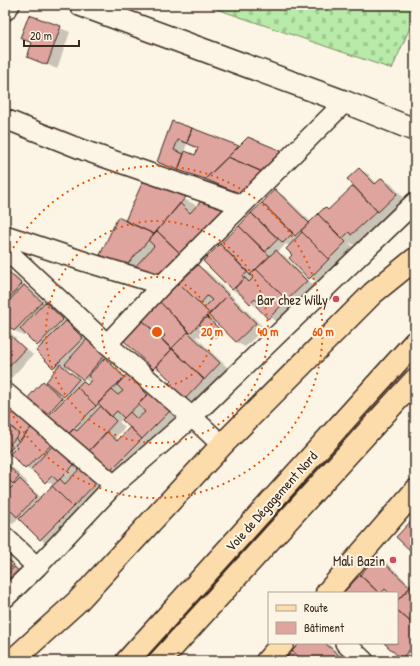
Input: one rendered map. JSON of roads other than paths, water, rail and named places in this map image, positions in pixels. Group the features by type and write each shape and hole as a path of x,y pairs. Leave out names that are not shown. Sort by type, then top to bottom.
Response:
{"main road":[{"path":"12,661 78,601 222,445 373,293 415,259"},
{"name":"Voie de Dégagement Nord","path":"127,661 415,342"},
{"name":"Voie de Dégagement Nord","path":"160,661 415,380"},
{"path":"328,592 415,491"},
{"path":"267,661 282,644"}],"street":[{"path":"5,11 10,5"},
{"path":"81,5 345,102 415,130"},
{"path":"107,344 162,285 345,102"},
{"path":"5,119 83,150 242,205"},
{"path":"5,598 37,567 114,485 192,417 415,202"},
{"path":"5,235 162,285"},
{"path":"5,249 107,344 192,417 222,445"},
{"path":"5,392 114,485"},
{"path":"5,537 37,567"},
{"path":"346,644 360,660"}],"place":[{"name":"Bar chez Willy","path":"336,299"},
{"name":"Mali Bazin","path":"393,560"}]}
